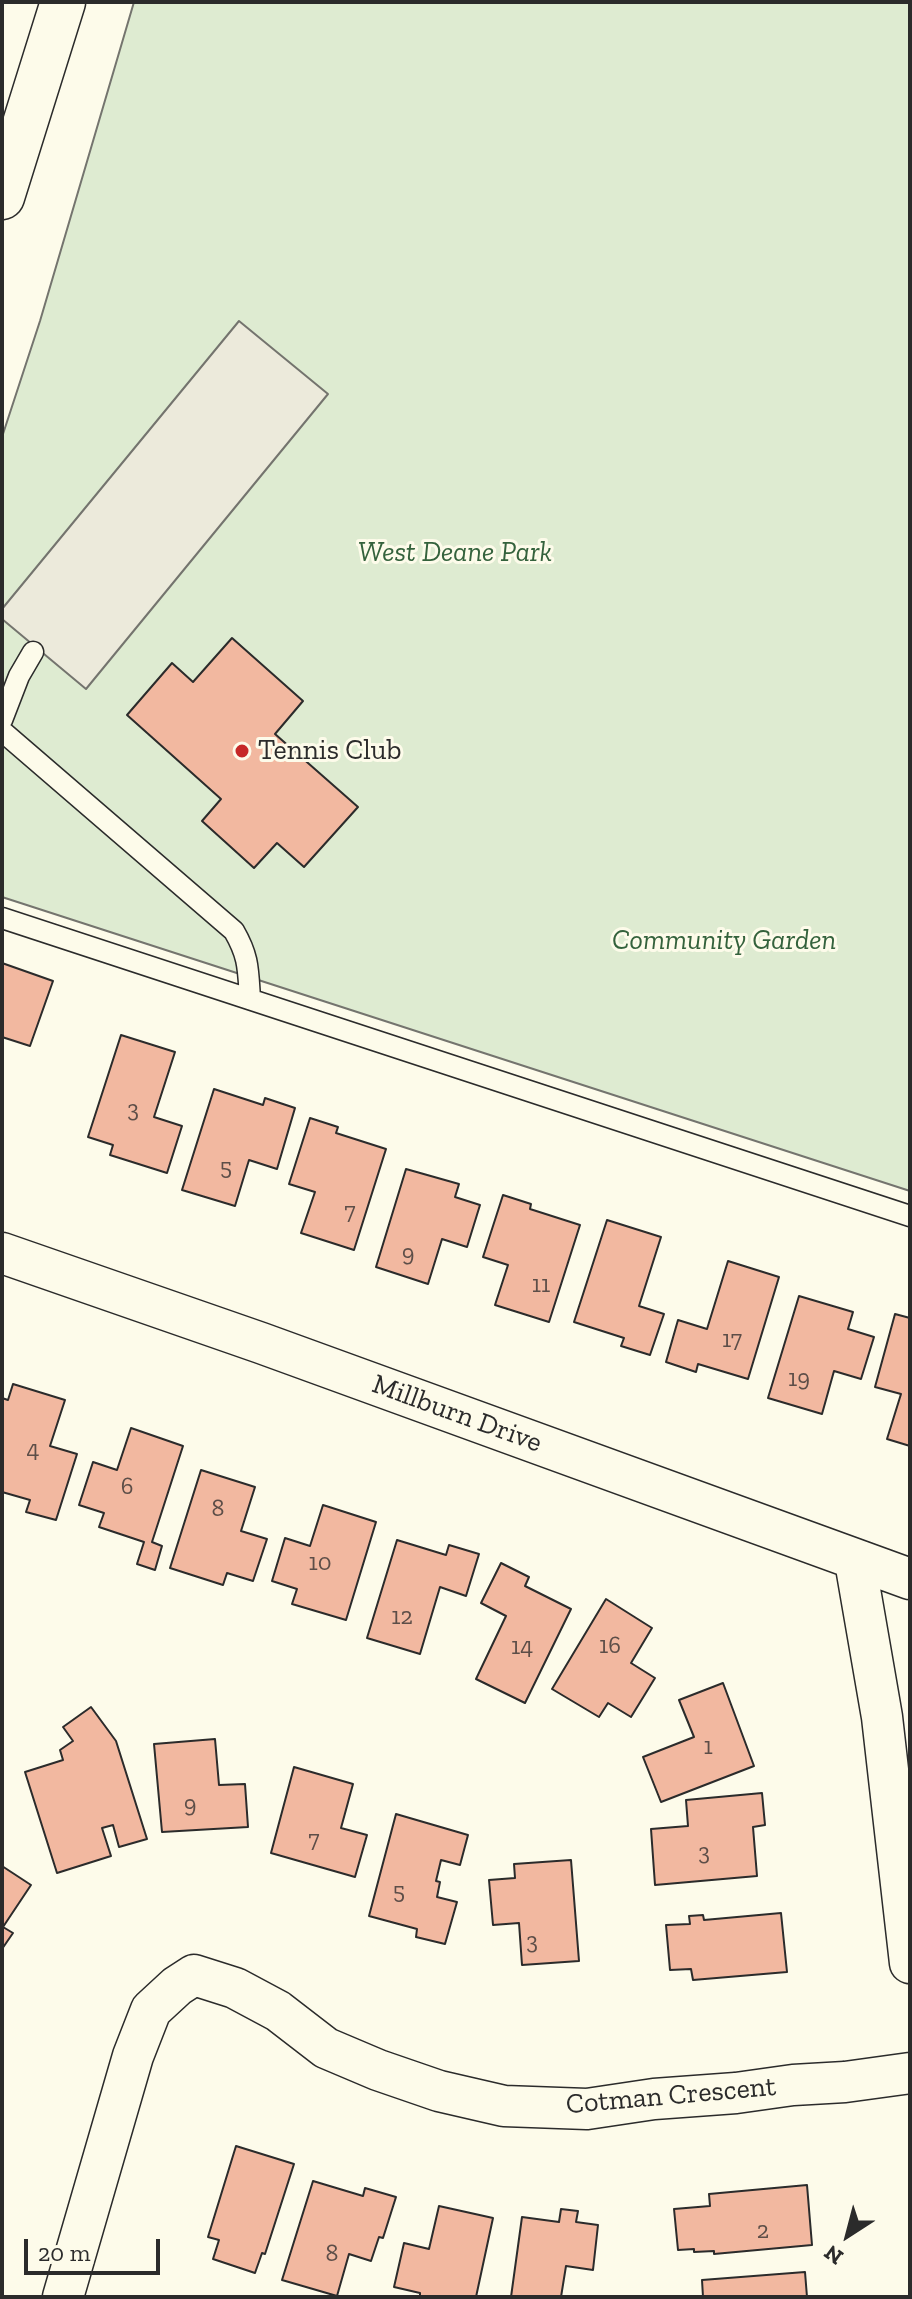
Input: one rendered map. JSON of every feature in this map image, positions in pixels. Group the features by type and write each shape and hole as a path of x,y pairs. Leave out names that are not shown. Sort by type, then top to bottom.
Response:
{"main road":[{"path":"2,197 63,2"}],"street":[{"name":"Millburn Drive","path":"2,1253 261,1343 910,1579"},
{"path":"855,1561 882,1717 910,1963"},
{"name":"Cotman Crescent","path":"63,2297 133,2056 151,2010 194,1975 235,1988 278,2011 326,2048 378,2070 439,2091 504,2106 587,2109 654,2099 910,2073"}],"lane":[{"path":"2,720 19,676 33,652"},
{"path":"2,731 234,931 245,950 250,999"},
{"path":"2,918 910,1216"}],"green space":[{"name":"West Deane Park","path":"134,2 910,2 910,1191 2,897 2,437 40,321"}],"shaded area":[{"path":"239,321 328,394 86,689 2,619 2,609"}],"building":[{"path":"232,638 303,701 275,734 358,807 304,867 277,843 254,868 202,821 221,799 127,715 172,663 193,682"},
{"path":"2,963 53,981 30,1046 2,1037"},
{"path":"121,1035 175,1052 154,1117 182,1126 167,1173 110,1155 113,1145 88,1137"},
{"path":"214,1089 263,1105 265,1098 295,1108 277,1169 249,1160 235,1206 182,1190"},
{"path":"310,1118 338,1127 336,1133 386,1149 354,1250 301,1233 315,1192 289,1184"},
{"path":"406,1169 459,1184 455,1197 480,1205 467,1247 442,1239 428,1284 376,1267"},
{"path":"503,1195 531,1204 530,1209 580,1225 549,1322 495,1305 508,1265 483,1257"},
{"path":"607,1220 661,1237 639,1306 664,1314 650,1355 621,1346 624,1338 574,1322"},
{"path":"728,1261 779,1277 748,1379 698,1364 696,1372 666,1362 678,1320 707,1329"},
{"path":"799,1296 853,1312 848,1329 874,1337 861,1379 834,1371 822,1414 768,1398"},
{"path":"895,1314 910,1318 910,1446 887,1439 901,1394 875,1387"},
{"path":"13,1384 65,1400 50,1446 77,1454 56,1520 26,1512 30,1500 2,1492 2,1398 8,1400"},
{"path":"131,1428 183,1446 152,1542 162,1546 155,1570 137,1564 144,1542 99,1527 104,1513 79,1505 93,1462 117,1470"},
{"path":"201,1470 255,1487 241,1531 267,1539 253,1581 227,1573 223,1585 170,1568"},
{"path":"323,1505 376,1522 346,1620 292,1604 297,1589 272,1581 285,1538 310,1546"},
{"path":"397,1540 446,1555 449,1545 479,1554 466,1596 440,1587 420,1654 367,1638"},
{"path":"501,1563 529,1577 525,1586 571,1609 525,1703 476,1679 506,1616 481,1603"},
{"path":"606,1599 652,1628 631,1663 655,1678 631,1717 608,1703 599,1717 552,1689"},
{"path":"723,1683 754,1766 661,1802 643,1757 694,1737 679,1700"},
{"path":"91,1707 116,1741 147,1839 119,1847 113,1825 102,1828 111,1856 57,1873 25,1772 63,1760 60,1750 73,1741 63,1727"},
{"path":"215,1739 219,1785 245,1784 248,1827 162,1832 154,1744"},
{"path":"294,1767 353,1784 341,1828 367,1835 355,1877 271,1853"},
{"path":"762,1793 765,1825 753,1827 757,1876 655,1885 651,1829 688,1826 686,1800"},
{"path":"396,1814 468,1835 460,1865 441,1860 436,1881 440,1882 437,1897 457,1902 445,1944 416,1937 417,1929 369,1916"},
{"path":"571,1860 579,1961 522,1965 519,1923 493,1925 489,1880 515,1878 514,1864"},
{"path":"2,1866 31,1885 3,1927 13,1933 2,1949"},
{"path":"781,1913 787,1972 693,1980 691,1969 670,1970 666,1925 690,1924 689,1916 703,1915 704,1920"},
{"path":"236,2146 294,2164 265,2254 262,2253 255,2273 213,2259 219,2240 208,2237"},
{"path":"313,2181 363,2196 365,2188 396,2197 383,2238 379,2237 371,2261 349,2254 337,2296 282,2280"},
{"path":"807,2185 812,2245 714,2254 714,2251 678,2250 674,2209 710,2206 709,2194"},
{"path":"439,2206 493,2218 476,2297 420,2297 420,2293 394,2287 404,2243 429,2249"},
{"path":"561,2209 578,2211 576,2222 598,2225 593,2270 566,2266 561,2297 511,2297 522,2217 559,2222"},
{"path":"805,2272 807,2297 703,2297 702,2280"}],"place":[{"name":"Tennis Club","path":"242,751"}],"park label":[{"name":"Community Garden","path":"724,941"}]}
